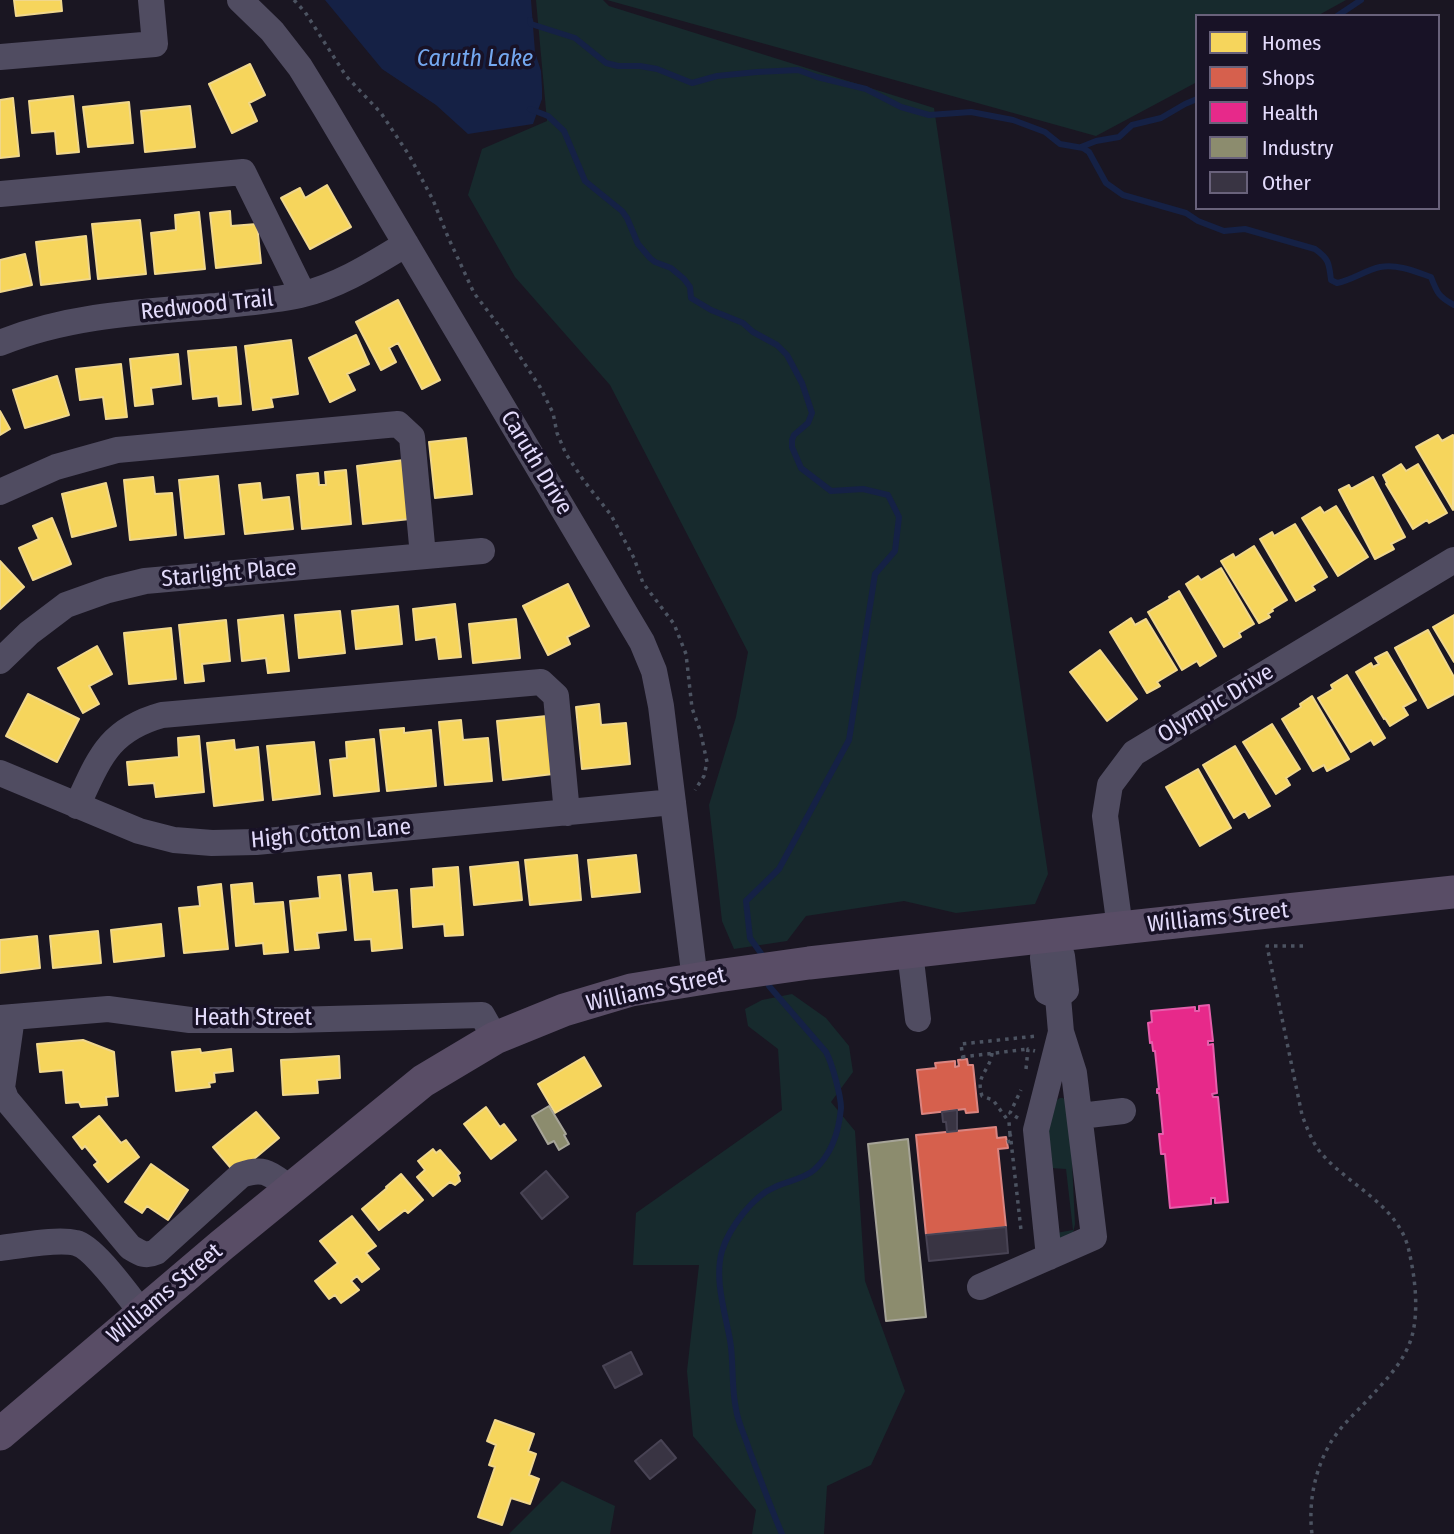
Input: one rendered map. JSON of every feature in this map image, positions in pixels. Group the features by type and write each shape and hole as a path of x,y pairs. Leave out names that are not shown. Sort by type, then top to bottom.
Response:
{"main road":[{"name":"Williams Street","path":"0,1434 290,1189 423,1081 495,1038 564,1010 631,990 809,963 910,952 1051,944 1120,928 1454,892"}],"street":[{"path":"0,57 155,44 151,0"},
{"name":"Caruth Drive","path":"240,0 272,31 300,67 642,642 653,671 661,706 695,980"},
{"path":"0,194 243,172 303,294"},
{"name":"Redwood Trail","path":"0,343 45,327 101,316 270,301 303,294 338,282 406,244"},
{"path":"0,492 56,467 117,450 398,424 412,437 423,556"},
{"name":"Starlight Place","path":"0,661 66,605 108,590 145,581 482,551"},
{"name":"Olympic Drive","path":"1120,928 1105,816 1110,785 1134,753 1454,560"},
{"path":"77,806 96,764 112,742 134,725 162,715 541,682 555,696 567,813"},
{"name":"High Cotton Lane","path":"0,773 139,831 174,840 212,843 257,842 673,802"},
{"path":"1049,1257 1036,1130 1053,1034 1062,956 1051,944"},
{"path":"910,952 918,1019"},
{"name":"Heath Street","path":"6,1017 108,1009 190,1020 482,1015 495,1038"},
{"path":"6,1017 2,1088 6,1099 130,1247 141,1254 156,1252 242,1175 251,1171 265,1171 290,1189"},
{"path":"980,1287 1094,1237 1074,1073 1053,1034"},
{"path":"1080,1116 1123,1111"},
{"path":"0,1248 58,1242 76,1243 89,1250 142,1313"}],"path":[{"path":"1303,946 1267,946 1302,1115 1320,1152 1381,1205 1403,1235 1409,1248 1415,1298 1412,1337 1403,1356 1392,1373 1332,1440 1315,1476 1311,1511 1312,1534"},
{"path":"1040,1052 1028,1049 962,1058 961,1044 1053,1034"},
{"path":"1026,1073 1028,1049"},
{"path":"992,1053 992,1058 979,1081 980,1090 982,1096 993,1100 1009,1122 1009,1142 1021,1230"},
{"path":"1023,1084 1010,1113 1024,1122"},
{"path":"1010,1135 1017,1129"}],"green space":[{"path":"536,0 603,0 609,6 934,108 1048,874 1035,904 956,913 904,901 806,916 787,941 734,949 722,921 709,805 736,717 748,652 610,385 515,277 468,195 482,149 547,121"},
{"path":"607,0 1346,0 1321,14 1195,14 1195,83 1096,136"},
{"path":"792,994 826,1018 849,1046 853,1072 831,1102 855,1131 865,1281 905,1391 871,1465 827,1486 824,1534 752,1534 756,1510 693,1436 687,1371 699,1265 633,1265 636,1213 782,1110 778,1049 748,1026 745,1009 762,1000"},
{"path":"1060,1098 1066,1101 1070,1122 1075,1224 1073,1233 1060,1243 1056,1233 1073,1230 1066,1169 1051,1168 1046,1132"},
{"path":"562,1481 615,1506 610,1534 509,1534"}],"water":[{"name":"Caruth Lake","path":"325,0 531,0 535,52 541,71 542,88 542,99 533,124 468,134 436,105 382,69"}],"building: Homes":[{"path":"14,0 61,0 62,11 16,16"},
{"path":"250,64 265,95 249,103 257,121 232,133 209,84"},
{"path":"73,96 79,152 57,154 55,131 32,133 29,101"},
{"path":"13,98 19,156 0,158 0,100"},
{"path":"129,102 133,143 88,147 83,107"},
{"path":"190,106 195,147 145,152 141,111"},
{"path":"327,185 351,227 310,249 281,198 300,188 305,198"},
{"path":"230,211 231,226 257,224 261,263 216,268 210,213"},
{"path":"199,212 205,269 155,274 151,233 176,230 175,215"},
{"path":"140,220 146,274 98,279 92,224"},
{"path":"86,236 90,279 41,285 36,242"},
{"path":"25,254 32,285 0,292 0,260"},
{"path":"398,300 440,380 422,389 398,343 389,348 396,362 381,370 356,322"},
{"path":"356,335 369,364 347,374 355,390 330,402 309,358"},
{"path":"291,340 298,394 271,398 273,407 253,410 245,346"},
{"path":"236,347 241,404 219,406 218,396 193,399 188,351"},
{"path":"178,354 181,384 151,388 153,404 135,406 130,359"},
{"path":"121,364 127,417 106,419 103,397 80,400 76,369"},
{"path":"57,376 69,415 25,428 13,390"},
{"path":"0,411 10,429 0,435"},
{"path":"1438,435 1442,441 1453,435 1454,437 1453,510 1416,447"},
{"path":"466,438 472,494 435,498 429,442"},
{"path":"404,460 410,519 363,524 357,466"},
{"path":"1401,464 1406,471 1418,464 1447,513 1429,523 1427,520 1413,529 1383,475"},
{"path":"346,470 351,524 302,529 297,475 318,473 319,485 326,485 325,472"},
{"path":"218,476 224,534 185,538 179,480"},
{"path":"153,477 155,494 172,493 176,535 130,540 124,480"},
{"path":"1373,477 1405,537 1391,544 1394,549 1375,559 1339,490 1349,485 1351,489"},
{"path":"106,483 116,526 72,537 62,494"},
{"path":"260,483 262,500 289,497 293,529 245,534 239,485"},
{"path":"1336,506 1368,557 1338,576 1302,518 1320,507 1324,513"},
{"path":"52,518 71,564 33,580 19,548 39,539 33,526"},
{"path":"1295,524 1327,577 1312,586 1315,590 1296,601 1260,539 1272,532 1274,536"},
{"path":"1254,546 1287,600 1272,609 1268,614 1270,617 1259,623 1221,561 1233,554 1235,558"},
{"path":"0,561 24,587 0,609"},
{"path":"1221,568 1254,624 1239,633 1241,637 1224,647 1186,584 1198,576 1201,580"},
{"path":"568,584 589,626 567,637 570,644 548,655 523,606"},
{"path":"1179,591 1216,656 1200,666 1197,661 1182,670 1148,612"},
{"path":"455,604 461,657 439,659 436,637 416,640 413,609"},
{"path":"398,606 402,644 356,649 352,611"},
{"path":"340,611 345,653 299,658 295,615"},
{"path":"283,615 289,671 268,673 266,658 242,661 238,620"},
{"path":"1454,615 1454,662 1433,627"},
{"path":"1131,618 1135,625 1146,619 1177,670 1157,682 1160,686 1147,693 1110,632"},
{"path":"516,619 520,658 473,663 469,624"},
{"path":"226,620 230,661 202,664 204,681 185,683 179,625"},
{"path":"171,628 176,679 129,684 124,633"},
{"path":"1428,630 1454,677 1454,694 1428,708 1395,648"},
{"path":"97,646 112,674 89,686 99,704 83,713 58,668"},
{"path":"1100,650 1137,699 1107,721 1070,672"},
{"path":"1387,652 1416,700 1403,707 1408,715 1390,726 1356,672 1371,663 1373,667 1379,664 1375,658"},
{"path":"1347,675 1385,738 1374,745 1371,740 1351,752 1318,698 1333,689 1331,685"},
{"path":"28,694 79,719 57,762 6,736"},
{"path":"1312,696 1349,759 1327,771 1324,765 1313,771 1282,719"},
{"path":"599,704 601,725 626,723 630,764 582,769 576,707"},
{"path":"547,716 553,774 503,780 497,721"},
{"path":"461,720 463,740 488,738 492,781 445,785 439,722"},
{"path":"1272,724 1300,769 1286,778 1290,785 1276,794 1243,742"},
{"path":"404,728 404,733 431,730 436,786 387,791 380,730"},
{"path":"199,736 204,792 156,797 154,783 129,785 127,762 179,757 178,738"},
{"path":"374,739 379,791 334,796 330,760 347,758 346,742"},
{"path":"234,740 235,750 258,747 263,800 214,806 207,743"},
{"path":"314,742 320,794 273,800 267,746"},
{"path":"1235,746 1270,806 1249,818 1245,811 1234,818 1203,765"},
{"path":"1198,769 1231,828 1200,846 1166,787"},
{"path":"577,855 581,900 530,905 525,860"},
{"path":"636,855 640,892 592,897 588,860"},
{"path":"518,862 522,900 474,905 470,867"},
{"path":"458,867 463,935 445,936 444,924 413,927 411,889 434,887 433,869"},
{"path":"371,873 373,892 397,890 402,948 372,951 371,939 355,940 349,875"},
{"path":"340,875 346,930 317,933 319,948 295,950 290,901 320,898 318,877"},
{"path":"252,883 254,904 283,902 288,952 264,954 263,943 236,946 231,885"},
{"path":"221,884 228,949 184,953 179,908 200,906 198,887"},
{"path":"161,924 164,956 114,962 111,930"},
{"path":"98,931 101,963 53,968 50,936"},
{"path":"37,936 40,968 0,973 0,940"},
{"path":"83,1040 114,1052 118,1096 106,1097 107,1105 81,1107 79,1102 66,1103 63,1070 40,1072 37,1044"},
{"path":"200,1049 201,1053 231,1049 233,1071 214,1073 215,1082 209,1083 210,1087 176,1091 172,1052"},
{"path":"339,1056 340,1078 317,1080 318,1093 283,1095 281,1060"},
{"path":"584,1057 601,1086 555,1113 538,1084"},
{"path":"486,1107 500,1127 504,1124 516,1140 491,1159 464,1124"},
{"path":"256,1112 279,1138 236,1174 213,1147"},
{"path":"99,1116 121,1143 126,1140 139,1157 108,1182 94,1165 98,1162 85,1146 82,1149 73,1137"},
{"path":"433,1149 436,1153 440,1150 460,1173 460,1181 455,1185 450,1182 433,1196 417,1177 425,1170 418,1161"},
{"path":"151,1164 188,1190 168,1220 147,1206 142,1213 125,1202"},
{"path":"401,1174 423,1200 408,1213 405,1210 379,1230 362,1209"},
{"path":"352,1216 376,1246 366,1253 379,1269 362,1282 357,1276 351,1281 359,1290 341,1303 335,1295 329,1299 315,1281 338,1263 320,1241"},
{"path":"495,1420 534,1434 528,1451 536,1454 529,1475 539,1479 530,1504 511,1498 502,1525 478,1517 495,1467 489,1465 496,1445 487,1441"}],"building: Shops":[{"path":"967,1059 968,1065 973,1065 978,1112 966,1113 965,1109 922,1114 917,1070 936,1068 935,1063 955,1061 955,1067 959,1066 958,1060"},
{"path":"996,1127 997,1138 1006,1137 1008,1148 998,1149 1006,1227 926,1235 916,1135"}],"building: Health":[{"path":"1209,1005 1213,1041 1208,1041 1208,1045 1213,1044 1217,1093 1212,1094 1213,1097 1218,1097 1228,1202 1215,1203 1215,1198 1211,1198 1211,1204 1170,1208 1165,1154 1161,1154 1159,1134 1163,1134 1155,1051 1152,1042 1150,1043 1148,1023 1152,1022 1151,1011 1195,1007 1195,1011 1199,1011 1199,1006"}],"building: Industry":[{"path":"549,1106 569,1144 559,1150 554,1141 548,1144 532,1116"},
{"path":"908,1139 926,1317 886,1321 868,1144"}],"building: Other":[{"path":"957,1110 957,1131 947,1132 942,1112"},
{"path":"546,1171 568,1197 542,1219 521,1193"},
{"path":"1006,1227 1008,1253 929,1261 926,1235"},
{"path":"631,1352 642,1374 615,1388 603,1366"},
{"path":"661,1440 676,1458 650,1479 635,1461"}],"waterway":[{"path":"1340,14 1361,0"},
{"path":"530,20 531,24 575,38 606,63 657,69 692,83 717,76 798,70 866,89 901,107 929,115 971,112 1013,120 1045,132 1060,144 1083,148 1089,152 1106,183 1123,195 1186,213 1224,231 1245,229 1315,249 1326,259 1331,280 1337,283 1387,266 1418,272 1431,277 1439,294 1454,305"},
{"path":"1081,147 1119,137 1132,125 1161,118 1195,100"},
{"path":"530,109 548,116 564,131 585,181 622,211 638,244 650,258 671,268 684,279 690,287 691,298 711,310 743,323 753,332 777,345 787,355 802,383 812,413 808,423 792,440 792,447 801,468 831,491 863,489 888,495 899,517 895,551 875,574 849,740 779,869 746,901 750,938 765,959"},
{"path":"768,980 769,986 826,1052 836,1080 841,1108 833,1142 820,1164 805,1176 767,1191 750,1205 725,1242 720,1262 721,1296 731,1349 737,1414 782,1534"}]}
